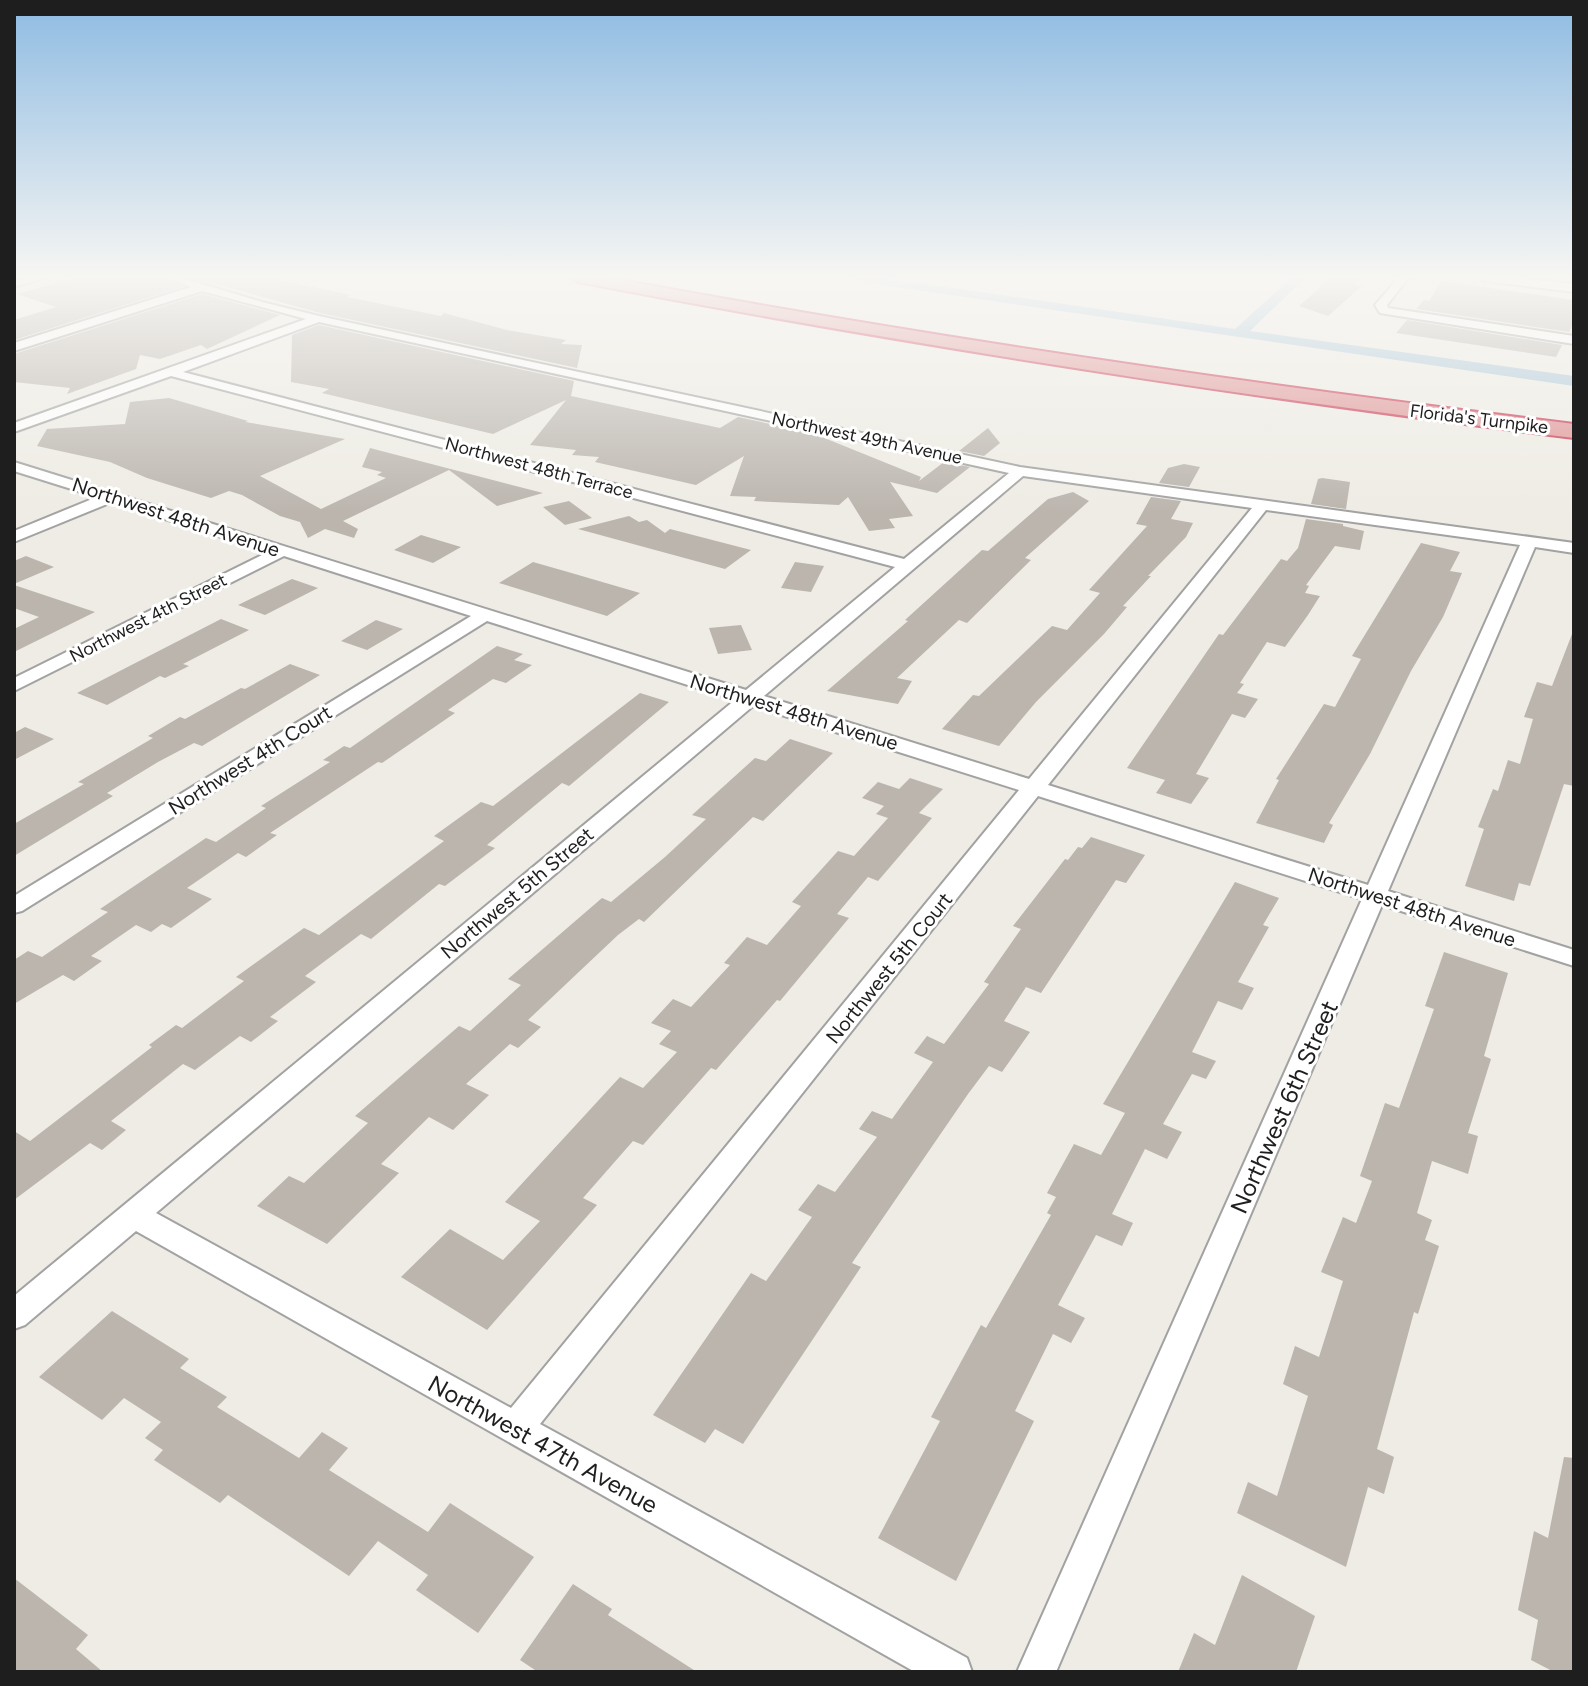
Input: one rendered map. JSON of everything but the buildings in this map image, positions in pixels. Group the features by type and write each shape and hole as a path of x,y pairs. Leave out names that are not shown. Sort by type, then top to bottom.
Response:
{"highway":[{"name":"Florida's Turnpike","path":"1030,356 1574,431"},
{"name":"Florida's Turnpike","path":"1159,356 1503,401"}],"street":[{"path":"14,428 216,356"},
{"name":"Northwest 49th Avenue","path":"488,356 1020,471 1574,548"},
{"name":"Northwest 48th Terrace","path":"170,372 907,565"},
{"name":"Northwest 48th Avenue","path":"14,466 1574,958"},
{"name":"Northwest 5th Street","path":"14,1315 1020,471"},
{"path":"14,537 110,497"},
{"name":"Northwest 5th Court","path":"515,1429 1262,505"},
{"name":"Northwest 6th Street","path":"1036,1672 1529,542"},
{"name":"Northwest 4th Street","path":"14,685 282,551"},
{"name":"Northwest 4th Court","path":"14,906 486,614"},
{"name":"Northwest 47th Avenue","path":"133,1215 953,1672"}],"waterway":[{"path":"1395,356 1574,381"}]}
